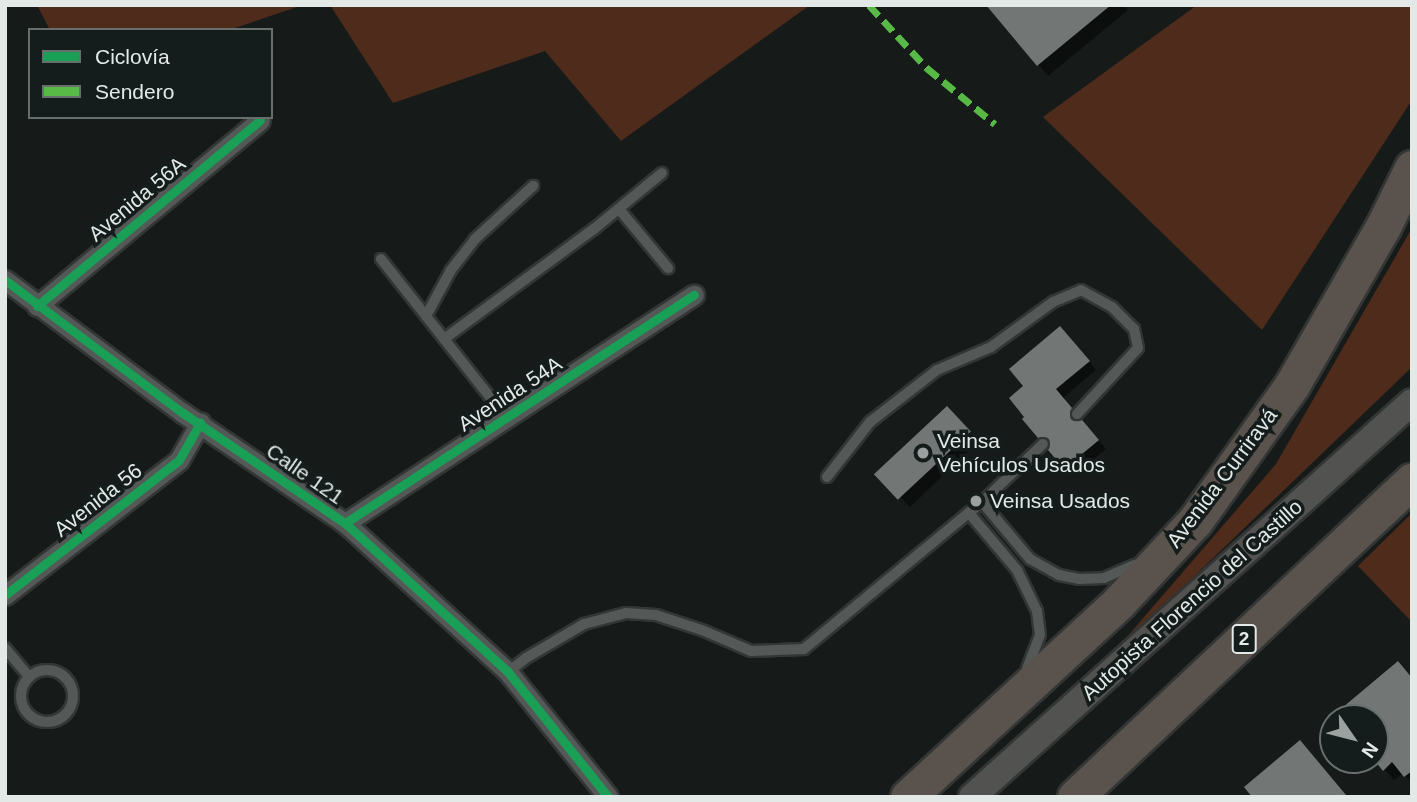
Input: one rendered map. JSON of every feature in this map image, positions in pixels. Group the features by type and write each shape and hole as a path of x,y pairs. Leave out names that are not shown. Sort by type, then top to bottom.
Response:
{"highway":[{"name":"Avenida Curriravá","path":"908,797 981,727 1119,603 1195,521 1292,385 1383,227 1412,168"},
{"name":"2","path":"1075,797 1412,481"}],"main road":[{"name":"Autopista Florencio del Castillo","path":"972,797 1412,402"}],"street":[{"name":"Avenida 56A","path":"37,306 260,120"},
{"name":"Calle 121","path":"5,280 200,423 345,523 509,672 608,797"},
{"name":"Avenida 54A","path":"345,523 694,295"},
{"name":"Avenida 56","path":"5,595 179,460 200,423"}],"lane":[{"path":"444,339 619,209 662,173"},
{"path":"426,316 451,270 475,239 533,186"},
{"path":"619,209 668,268"},
{"path":"381,259 506,417"},
{"path":"827,477 870,422 937,370 991,347 1054,302 1081,290 1112,307 1134,329 1138,348 1077,414"},
{"path":"509,672 526,657 584,624 626,613 656,615 702,630 751,651 804,649 982,502 1043,444"},
{"path":"982,502 1030,559 1059,575 1079,579 1104,578 1140,564 1195,521"},
{"path":"969,513 1017,570 1037,611 1040,635 1031,663 981,727"},
{"path":"5,648 29,677"},
{"path":"50,669 66,677 73,690 67,713 60,719 44,722 25,711 20,693 29,677 40,670 50,669"}],"shaded area":[{"path":"37,5 303,5 235,28 49,28"},
{"path":"330,5 810,5 621,141 545,51 393,103"},
{"path":"1197,5 1412,5 1412,100 1262,330 1043,117"},
{"path":"1412,228 1412,367 1107,660 1276,464"},
{"path":"1412,513 1412,616 1409,619 1358,566"}],"building":[{"path":"986,5 1111,5 1037,66"},
{"path":"1060,326 1090,361 1056,389 1099,440 1064,469 1022,419 1024,417 1009,398 1023,386 1009,369"},
{"name":"Veinsa Vehículos Usados","path":"947,406 971,432 898,500 874,474"},
{"path":"1398,661 1412,678 1412,771 1404,777 1392,762 1389,765 1389,704 1347,704"},
{"path":"1300,740 1319,763 1319,774 1328,774 1346,795 1252,797 1244,787"}],"marked path":[{"path":"869,5 927,68 995,124"}],"cycle path":[{"path":"37,306 260,120"},
{"path":"5,280 183,413 345,523 508,672 608,797"},
{"path":"345,523 694,295"},
{"path":"5,595 179,460 200,423"}],"place":[{"name":"Veinsa Vehículos Usados","path":"923,453"},
{"name":"Veinsa Usados","path":"976,501"}]}
